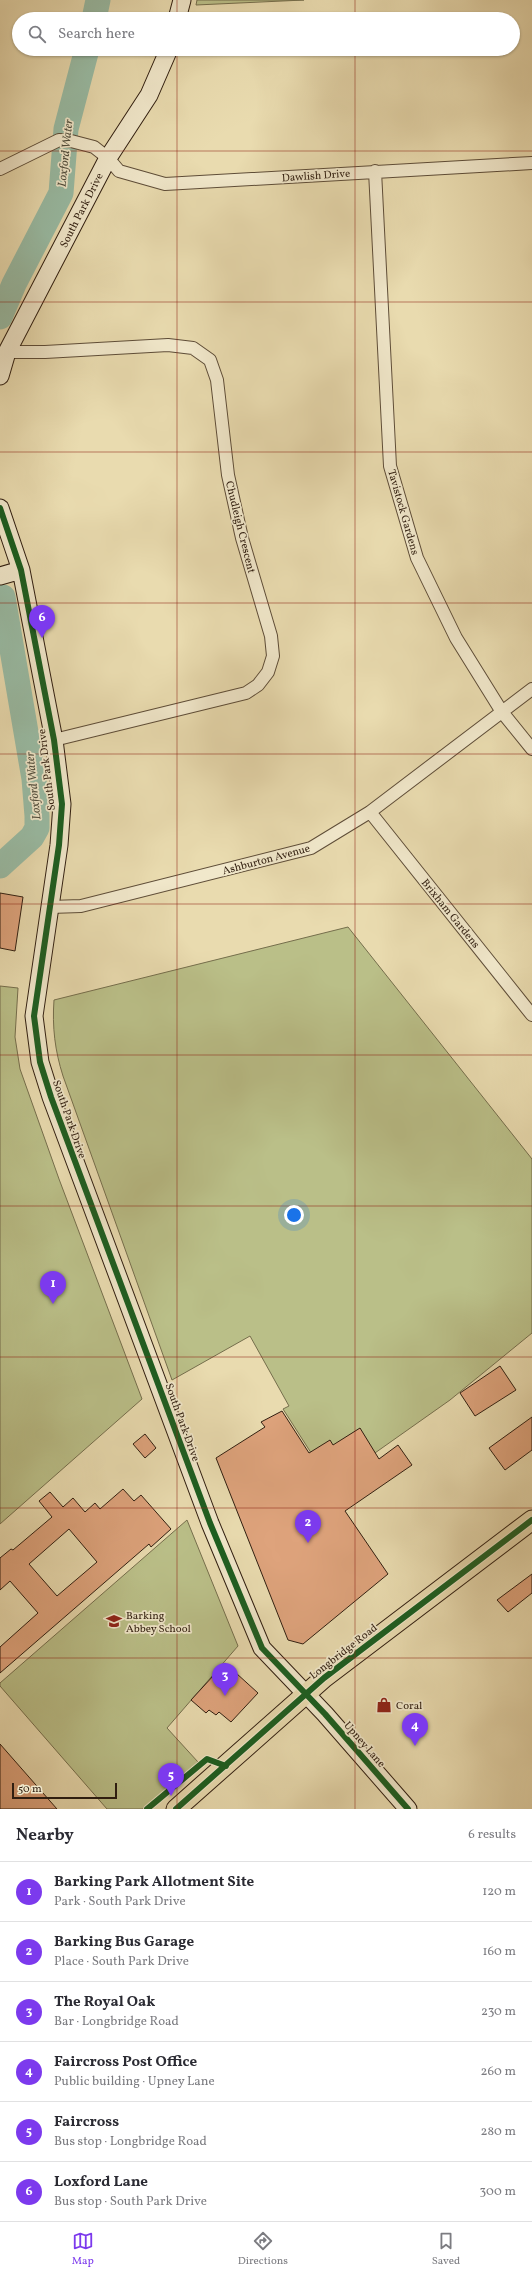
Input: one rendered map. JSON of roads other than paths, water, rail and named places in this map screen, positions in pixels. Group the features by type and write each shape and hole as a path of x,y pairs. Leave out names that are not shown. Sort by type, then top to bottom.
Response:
{"main road":[{"name":"Longbridge Road","path":"176,1809 266,1731 306,1694 406,1614 532,1520"}],"street":[{"path":"179,12 182,0"},
{"name":"South Park Drive","path":"0,376 7,352 108,158 149,95 166,56"},
{"name":"Dawlish Drive","path":"0,169 65,141 94,147 108,158 119,171 165,184 532,163"},
{"name":"Tavistock Gardens","path":"375,171 390,466 417,558 456,638 502,712 532,749"},
{"name":"Chudleigh Crescent","path":"7,352 45,352 168,345 193,348 210,360 217,380 229,482 242,538 271,636 272,656 268,672 258,684 246,693 54,740"},
{"name":"South Park Drive","path":"0,508 21,570 54,740 62,804 59,845 34,1016 40,1062 51,1097 210,1523 255,1634 262,1648 272,1661 306,1694"},
{"path":"0,576 21,570"},
{"name":"Ashburton Avenue","path":"50,907 81,906 311,848 370,812 532,689"},
{"name":"Brixham Gardens","path":"370,812 532,1015"},
{"name":"Upney Lane","path":"306,1694 408,1809"}],"waterway":[{"name":"Loxford Water","path":"95,12 98,0"},
{"name":"Loxford Water","path":"0,317 14,284 61,193 66,129 85,56"},
{"name":"Loxford Water","path":"0,866 32,837 37,828 34,779 3,597"}],"place":[{"name":"Loxford Lane","path":"42,638"},
{"name":"Barking Park Allotment Site","path":"53,1304"},
{"name":"Barking Bus Garage","path":"308,1543"},
{"name":"Barking Abbey School","path":"114,1621"},
{"name":"The Royal Oak","path":"225,1696"},
{"name":"Coral","path":"384,1705"},
{"name":"Faircross Post Office","path":"415,1746"},
{"name":"Faircross","path":"171,1796"}]}
